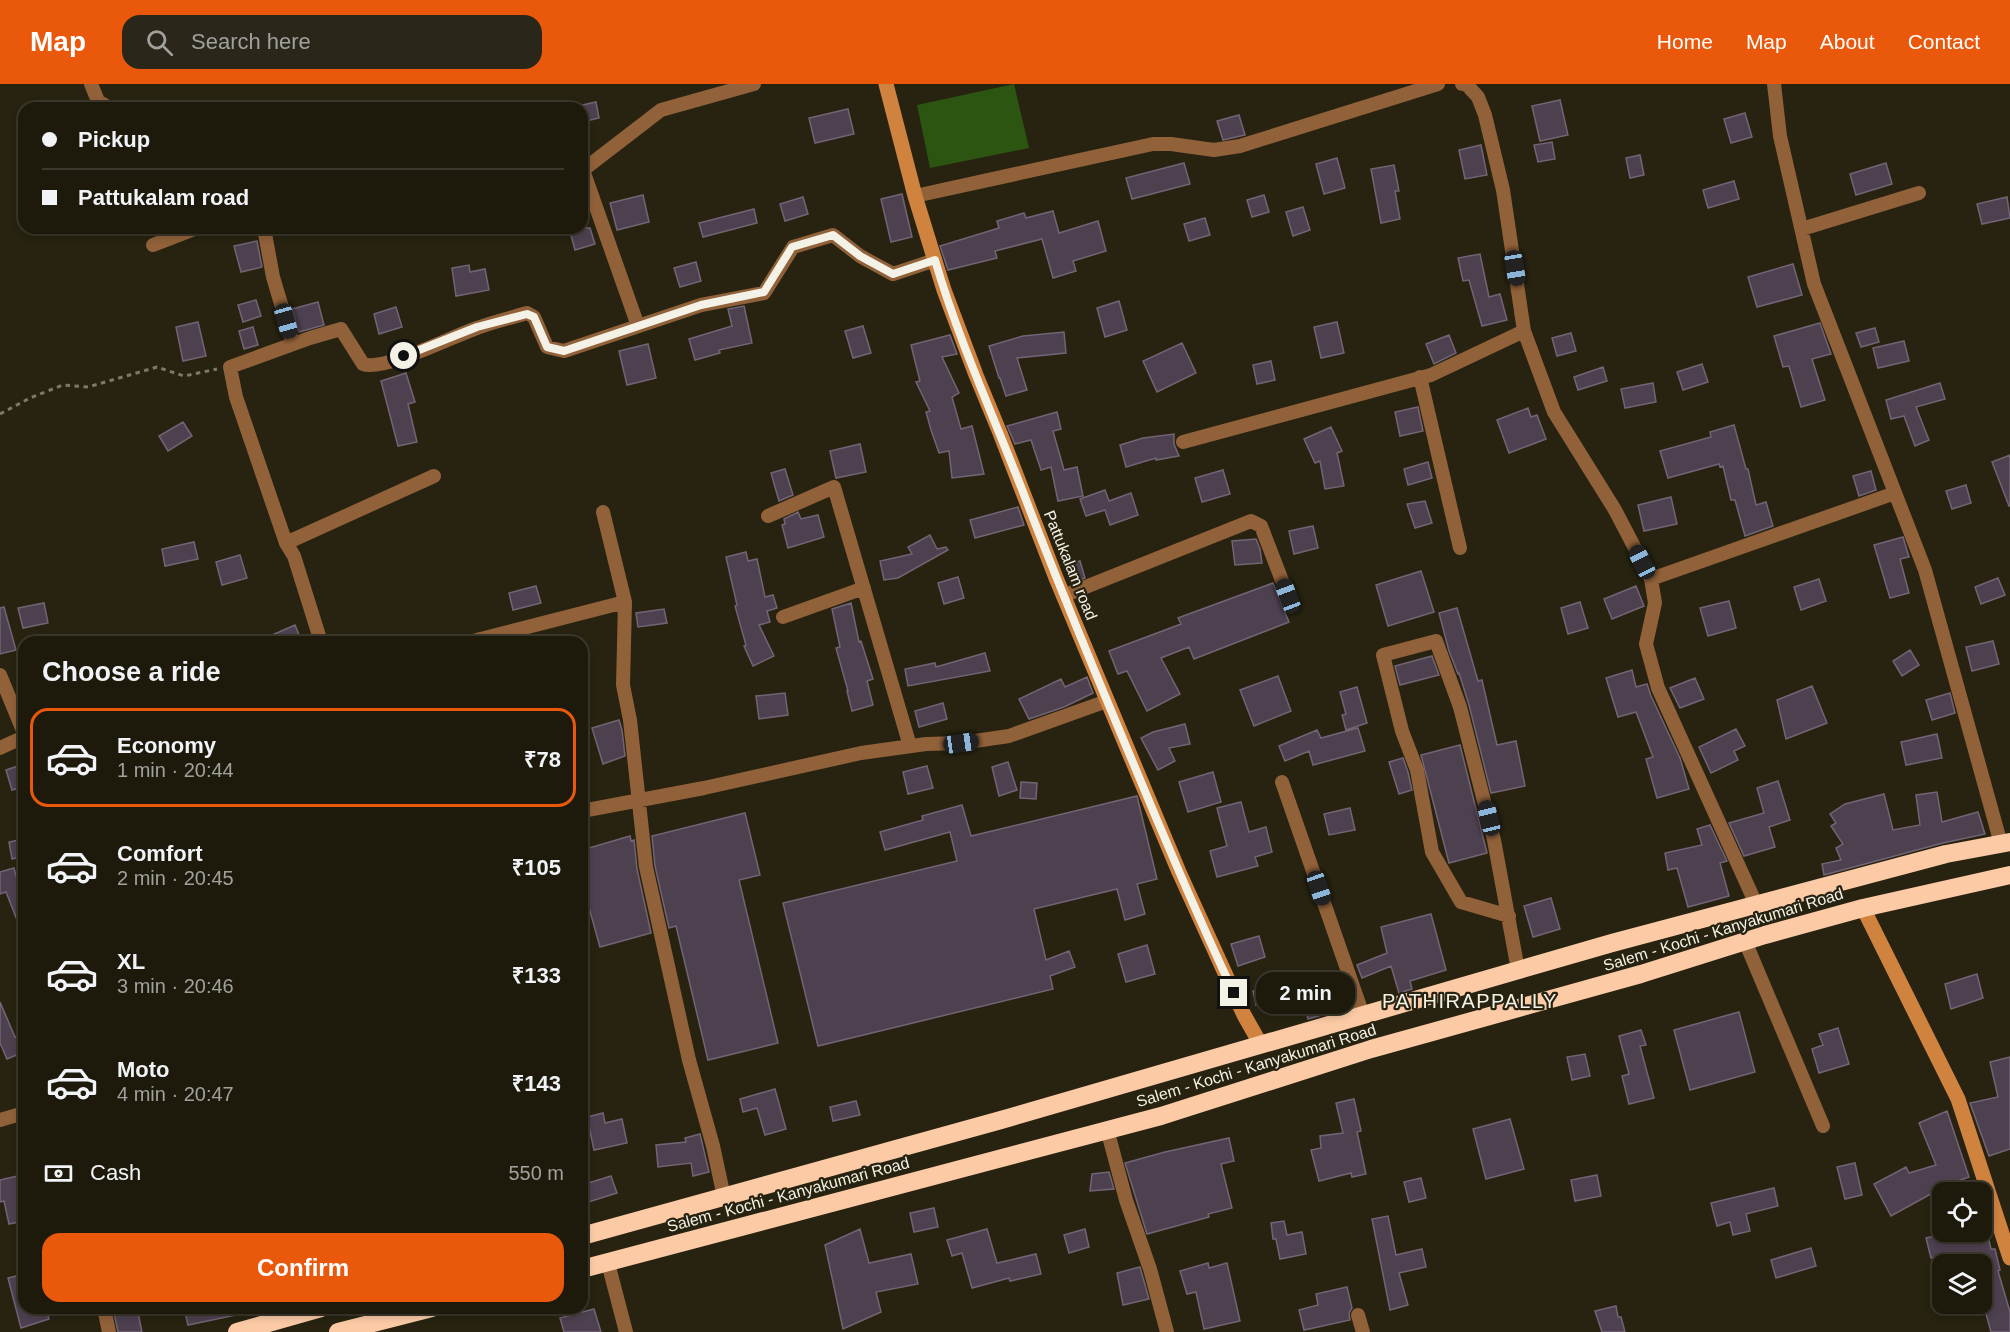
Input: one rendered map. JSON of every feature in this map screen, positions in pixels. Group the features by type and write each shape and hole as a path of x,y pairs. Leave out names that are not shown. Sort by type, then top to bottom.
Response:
{"highway":[{"path":"588,1234 990,1124 1518,970 1756,904 1946,854 2005,843"},
{"name":"Salem - Kochi - Kanyakumari Road","path":"588,1268 1161,1116 1371,1049 1630,978 1745,941 1863,908 2010,875"},
{"path":"237,1332 300,1314"},
{"path":"338,1332 408,1314"}],"main road":[{"name":"Pattukalam road","path":"886,84 915,196 944,290 976,375 1063,596 1203,928 1244,1015 1261,1045"},
{"path":"1863,908 1958,1099 2010,1258"}],"street":[{"path":"91,84 101,102"},
{"path":"588,166 661,110 754,84"},
{"path":"915,196 1153,144 1214,150 1240,146 1438,84"},
{"path":"1466,84 1478,97 1485,115 1503,190 1524,331 1554,412 1616,510 1651,579 1655,603 1646,644 1658,688 1756,904"},
{"path":"1774,84 1780,136 1814,284 1925,570 2005,843"},
{"path":"588,184 638,326"},
{"path":"1802,229 1919,193"},
{"path":"153,245 181,234"},
{"path":"265,234 273,277 293,344"},
{"path":"319,636 294,556 286,543 236,397 230,367 341,329 358,359 368,366 386,364 477,327 527,314 534,317 547,347 564,351 701,305 764,292 792,247 833,235 860,256 893,274 935,260"},
{"path":"1183,442 1420,378 1524,331"},
{"path":"1420,378 1460,548"},
{"path":"286,543 434,476"},
{"path":"768,516 834,487 910,746"},
{"path":"1651,579 1895,493"},
{"path":"603,512 625,602 622,685 630,720 646,867 689,1060 713,1146 724,1197"},
{"path":"1063,596 1251,521 1261,526 1288,596"},
{"path":"783,617 864,588"},
{"path":"492,636 625,602"},
{"path":"1509,916 1461,902 1432,852 1417,770 1402,730 1383,655 1436,641 1461,707 1494,840 1509,916 1518,970"},
{"path":"0,675 18,720"},
{"path":"588,810 861,753 1009,736 1107,701"},
{"path":"0,748 18,738"},
{"path":"1282,782 1363,1015"},
{"path":"1745,941 1823,1126"},
{"path":"0,1120 18,1115"},
{"path":"1107,1129 1126,1200 1150,1269 1167,1332"},
{"path":"608,1263 626,1332"},
{"path":"105,1314 109,1332"},
{"path":"1358,1315 1363,1332"}],"path":[{"path":"0,414 30,398 63,385 88,387 157,367 184,376 230,367"}],"green space":[{"path":"1014,84 1029,148 930,168 917,105"}],"building":[{"path":"1560,100 1568,135 1540,141 1532,106"},
{"path":"596,102 599,118 588,121 588,104"},
{"path":"848,109 854,134 815,143 809,118"},
{"path":"1745,113 1752,137 1731,143 1724,119"},
{"path":"1239,115 1245,135 1223,140 1217,121"},
{"path":"1552,142 1555,159 1538,162 1534,145"},
{"path":"1481,145 1487,175 1465,179 1459,150"},
{"path":"1640,155 1644,175 1630,178 1626,158"},
{"path":"1337,158 1345,188 1324,194 1316,164"},
{"path":"1184,163 1190,184 1132,199 1126,178"},
{"path":"1886,163 1892,184 1856,195 1850,174"},
{"path":"1394,165 1399,191 1395,191 1400,219 1381,223 1371,169"},
{"path":"1734,181 1739,199 1708,208 1703,190"},
{"path":"902,194 912,237 891,242 881,199"},
{"path":"643,195 649,222 617,230 610,203"},
{"path":"1264,195 1269,212 1252,217 1247,200"},
{"path":"803,197 808,214 785,221 780,204"},
{"path":"2007,197 2010,218 1982,224 1977,204"},
{"path":"1303,207 1310,230 1293,236 1286,212"},
{"path":"754,209 757,223 703,237 699,223"},
{"path":"1053,211 1059,233 1098,221 1106,251 1073,261 1076,271 1053,278 1042,239 995,251 997,258 948,270 940,246 999,228 997,221 1024,213 1026,218"},
{"path":"1205,218 1210,235 1189,241 1184,224"},
{"path":"588,228 590,228 595,244 575,250 571,234 588,234"},
{"path":"257,241 262,267 241,272 234,246"},
{"path":"1480,254 1489,297 1500,294 1507,320 1482,326 1469,280 1463,281 1458,258"},
{"path":"696,262 701,281 680,287 674,268"},
{"path":"1793,264 1802,295 1757,307 1748,277"},
{"path":"469,265 470,272 485,269 489,290 456,296 452,268"},
{"path":"256,300 261,316 243,322 238,305"},
{"path":"1119,301 1127,330 1105,337 1097,308"},
{"path":"318,302 324,325 299,332 292,309"},
{"path":"744,306 752,343 719,350 720,353 695,360 689,339 732,326 728,309"},
{"path":"396,307 402,327 379,334 374,314"},
{"path":"198,322 206,356 183,361 176,327"},
{"path":"1337,322 1344,353 1321,358 1314,327"},
{"path":"1820,323 1831,354 1812,359 1825,400 1801,407 1789,366 1783,367 1774,336"},
{"path":"863,326 871,353 853,358 845,331"},
{"path":"253,327 258,345 244,349 239,331"},
{"path":"1875,328 1879,342 1861,347 1856,333"},
{"path":"1064,332 1066,353 1017,358 1027,390 1006,396 989,346 1023,336"},
{"path":"1571,333 1576,351 1557,356 1552,338"},
{"path":"950,335 957,354 942,357 959,393 952,397 961,429 972,426 984,474 952,478 949,451 939,453 926,412 930,411 916,382 920,381 911,345"},
{"path":"1449,335 1456,353 1434,364 1426,344"},
{"path":"1904,341 1909,361 1878,368 1873,348"},
{"path":"1182,343 1196,373 1157,392 1143,361"},
{"path":"648,344 656,378 627,385 619,351"},
{"path":"1271,361 1275,380 1257,384 1253,365"},
{"path":"1702,364 1708,382 1683,390 1677,372"},
{"path":"1603,367 1607,381 1578,390 1574,377"},
{"path":"406,373 415,402 408,404 417,442 398,446 381,381"},
{"path":"1653,383 1656,402 1625,408 1621,389"},
{"path":"1940,383 1945,399 1916,407 1929,440 1915,446 1904,416 1891,419 1886,400"},
{"path":"1418,407 1423,431 1400,436 1395,412"},
{"path":"1528,408 1531,417 1537,415 1546,439 1509,453 1497,420"},
{"path":"1057,412 1061,429 1053,431 1064,470 1077,467 1083,496 1058,501 1051,467 1041,470 1031,440 1015,444 1007,426"},
{"path":"183,422 192,436 168,451 159,436"},
{"path":"1734,425 1746,469 1748,469 1756,505 1766,502 1773,526 1745,536 1735,500 1731,500 1723,466 1720,467 1719,464 1668,478 1660,451 1711,437 1710,432"},
{"path":"1331,427 1342,451 1337,453 1344,486 1325,489 1320,461 1315,463 1304,439"},
{"path":"1174,434 1174,444 1179,456 1156,460 1156,458 1126,467 1120,445 1143,438"},
{"path":"860,444 866,472 836,478 830,451"},
{"path":"2010,455 2010,506 2009,506 1992,462"},
{"path":"1428,462 1432,478 1408,485 1404,469"},
{"path":"785,469 793,495 779,501 771,473"},
{"path":"1223,470 1230,494 1202,502 1195,478"},
{"path":"1871,471 1876,490 1859,496 1853,476"},
{"path":"1966,485 1971,503 1952,509 1946,491"},
{"path":"1105,490 1109,501 1131,493 1138,515 1110,525 1105,510 1086,516 1080,499"},
{"path":"1671,497 1677,524 1644,531 1638,505"},
{"path":"1425,501 1432,523 1415,528 1407,504"},
{"path":"1018,507 1024,525 975,538 970,520"},
{"path":"798,512 801,519 818,515 824,537 788,548 782,525 785,524 784,519"},
{"path":"1313,526 1318,548 1294,554 1289,531"},
{"path":"930,535 937,549 946,547 948,550 898,578 884,580 880,561 912,554 908,547"},
{"path":"1903,537 1909,557 1900,559 1909,593 1890,598 1874,545"},
{"path":"1256,539 1262,563 1235,565 1232,541"},
{"path":"194,542 198,559 165,566 162,549"},
{"path":"746,552 748,561 757,559 765,597 773,595 777,608 767,611 770,622 759,625 774,656 753,666 744,646 746,645 735,606 737,605 726,557"},
{"path":"240,555 247,578 222,585 216,562"},
{"path":"1080,561 1085,578 1071,583 1066,565"},
{"path":"1421,571 1434,612 1388,626 1376,585"},
{"path":"958,577 964,598 944,604 938,583"},
{"path":"1998,578 2005,595 1981,604 1975,587"},
{"path":"1819,579 1826,601 1801,610 1794,587"},
{"path":"1273,583 1289,622 1194,659 1189,647 1161,658 1180,694 1147,711 1127,671 1118,674 1109,651 1181,624 1178,618"},
{"path":"536,586 541,603 513,610 509,593"},
{"path":"1636,586 1644,606 1612,619 1604,599"},
{"path":"1729,601 1736,628 1708,636 1700,608"},
{"path":"1580,602 1588,628 1568,634 1561,608"},
{"path":"44,603 48,623 23,628 18,608"},
{"path":"851,603 859,642 861,641 873,679 867,681 873,705 852,711 836,648 840,647 832,609"},
{"path":"4,607 16,650 0,654 0,608"},
{"path":"1457,608 1478,681 1482,680 1497,745 1516,741 1525,786 1491,793 1469,705 1449,651 1439,613"},
{"path":"664,609 667,623 638,627 636,613"},
{"path":"295,625 300,636 270,636"},
{"path":"1993,641 1999,664 1972,671 1966,647"},
{"path":"1910,650 1919,665 1902,676 1893,661"},
{"path":"985,653 990,671 908,686 905,669 935,663 936,667"},
{"path":"1432,656 1439,675 1400,685 1395,666"},
{"path":"1632,670 1636,687 1647,684 1680,758 1689,789 1657,798 1646,759 1653,757 1636,712 1618,717 1606,678"},
{"path":"1278,676 1291,711 1254,726 1240,690"},
{"path":"1087,677 1093,693 1064,707 1029,719 1019,699 1061,679 1065,687"},
{"path":"1695,678 1704,699 1680,708 1670,688"},
{"path":"1812,686 1827,723 1786,739 1777,700"},
{"path":"1357,687 1367,723 1346,730 1342,715 1346,714 1340,692"},
{"path":"785,693 788,715 759,719 756,696"},
{"path":"1950,693 1955,713 1932,720 1926,700"},
{"path":"943,703 947,719 919,727 915,711"},
{"path":"619,720 625,756 603,764 592,728"},
{"path":"1185,724 1190,744 1169,748 1175,761 1158,770 1141,738 1153,732"},
{"path":"1358,728 1365,751 1313,765 1309,751 1285,761 1279,746 1317,730 1321,738"},
{"path":"1736,729 1745,746 1734,751 1738,760 1711,773 1699,747"},
{"path":"1937,734 1942,758 1906,765 1901,742"},
{"path":"1460,745 1487,853 1449,863 1421,755"},
{"path":"1403,758 1412,790 1399,794 1389,762"},
{"path":"1008,762 1017,790 999,796 992,767"},
{"path":"18,766 18,788 12,790 6,770"},
{"path":"927,766 933,788 908,794 903,772"},
{"path":"1213,772 1221,802 1188,812 1179,782"},
{"path":"1778,781 1790,820 1769,827 1775,847 1744,856 1729,823 1764,813 1757,788"},
{"path":"1021,782 1037,783 1036,799 1020,798"},
{"path":"1937,792 1942,822 1978,812 1985,834 1824,875 1822,864 1841,860 1836,848 1843,844 1831,826 1836,823 1830,814 1845,804 1884,794 1893,830 1920,825 1916,795"},
{"path":"1137,796 1157,879 1137,884 1145,914 1125,920 1117,889 1034,909 1046,960 1069,951 1075,967 1050,976 1053,989 818,1046 783,903 957,861 950,832 885,850 880,832 923,820 922,816 962,805 971,836"},
{"path":"1241,802 1249,832 1266,827 1272,852 1255,857 1258,866 1217,877 1210,851 1227,846 1217,808"},
{"path":"1350,808 1355,830 1329,835 1324,814"},
{"path":"745,813 760,875 739,880 778,1043 708,1060 676,926 669,928 655,866 652,836"},
{"path":"1710,825 1727,861 1720,863 1729,896 1688,907 1677,868 1668,870 1665,853 1702,845 1697,829"},
{"path":"630,836 631,841 634,840 637,869 651,933 600,947 588,904 588,848"},
{"path":"18,840 18,858 12,859 9,842"},
{"path":"14,868 18,883 18,922 6,892 0,894 0,872"},
{"path":"1551,898 1560,929 1533,937 1524,906"},
{"path":"1431,914 1446,970 1410,981 1412,989 1399,993 1391,966 1362,978 1357,965 1387,953 1381,927"},
{"path":"1259,936 1265,957 1238,966 1231,944"},
{"path":"1147,945 1155,974 1126,982 1118,954"},
{"path":"1977,974 1983,998 1951,1009 1945,984"},
{"path":"1283,983 1287,997 1256,1005 1253,991"},
{"path":"1319,984 1321,991 1343,985 1350,1007 1308,1019 1300,989"},
{"path":"0,1002 15,1037 18,1036 18,1054 7,1059 0,1043"},
{"path":"1739,1012 1755,1072 1690,1090 1674,1030"},
{"path":"1838,1028 1849,1064 1819,1073 1812,1049 1823,1045 1819,1034"},
{"path":"1641,1030 1646,1045 1640,1046 1654,1098 1629,1104 1622,1076 1629,1074 1619,1036"},
{"path":"1585,1054 1590,1076 1572,1080 1567,1057"},
{"path":"2010,1057 2010,1149 1989,1156 1970,1103 1998,1097 1990,1062"},
{"path":"775,1089 786,1129 765,1135 757,1108 743,1112 740,1099"},
{"path":"1354,1099 1361,1131 1357,1132 1366,1174 1352,1177 1351,1173 1319,1181 1311,1150 1321,1148 1320,1136 1343,1133 1336,1103"},
{"path":"856,1101 860,1115 833,1121 830,1107"},
{"path":"1947,1111 1969,1177 1955,1182 1932,1182 1932,1193 1891,1216 1874,1184 1906,1167 1909,1173 1936,1165 1919,1123"},
{"path":"603,1113 605,1123 622,1119 627,1143 594,1150 588,1117"},
{"path":"1510,1119 1524,1169 1486,1179 1473,1129"},
{"path":"700,1134 709,1172 693,1176 691,1163 658,1167 656,1145 686,1142 685,1138"},
{"path":"1229,1138 1234,1161 1221,1164 1232,1208 1208,1214 1209,1217 1147,1234 1125,1163"},
{"path":"1855,1163 1862,1195 1845,1199 1837,1167"},
{"path":"1109,1172 1114,1189 1090,1191 1092,1174"},
{"path":"1597,1175 1601,1196 1575,1201 1571,1180"},
{"path":"18,1176 18,1222 9,1224 4,1201 0,1202 0,1180"},
{"path":"611,1176 617,1193 588,1202 588,1183"},
{"path":"1421,1178 1426,1198 1409,1202 1404,1182"},
{"path":"1774,1188 1778,1206 1746,1214 1750,1231 1733,1235 1730,1222 1717,1226 1711,1203"},
{"path":"934,1208 938,1227 914,1232 910,1213"},
{"path":"1388,1216 1396,1255 1422,1249 1426,1267 1399,1273 1408,1305 1390,1310 1372,1219"},
{"path":"1284,1221 1287,1235 1302,1232 1306,1254 1280,1259 1276,1239 1273,1239 1271,1223"},
{"path":"860,1229 869,1263 911,1254 918,1284 876,1292 881,1312 843,1329 825,1245"},
{"path":"987,1229 997,1263 1036,1254 1041,1274 1010,1281 1009,1278 972,1288 962,1253 952,1256 947,1240"},
{"path":"1085,1229 1089,1247 1069,1253 1064,1235"},
{"path":"1932,1236 1932,1242 1989,1242 1991,1249 1995,1249 2000,1270 1998,1271 2010,1312 2010,1332 1991,1332 1986,1314 1992,1314 1992,1254 1932,1254 1931,1258 1926,1238"},
{"path":"1811,1248 1816,1266 1776,1278 1771,1260"},
{"path":"1208,1263 1209,1268 1227,1263 1240,1321 1204,1329 1196,1292 1187,1294 1180,1271"},
{"path":"1140,1267 1149,1299 1123,1305 1117,1273"},
{"path":"18,1276 18,1314 48,1314 49,1319 21,1328 8,1278"},
{"path":"1347,1287 1352,1308 1349,1313 1350,1320 1304,1330 1299,1310 1318,1305 1316,1294"},
{"path":"1616,1306 1625,1332 1602,1332 1595,1311"},
{"path":"594,1309 601,1332 564,1332 560,1318 575,1314 588,1314 588,1311"},
{"path":"114,1314 138,1314 142,1332 118,1332"},
{"path":"185,1314 241,1314 188,1325"}],"district":[{"name":"PATHIRAPPALLY","path":"1470,1001"}],"route":[{"path":"404,356 477,327 527,314 534,317 547,347 564,351 701,305 764,292 792,247 833,235 860,256 893,274 935,260 976,375 1063,596 1203,928 1234,993"}]}
